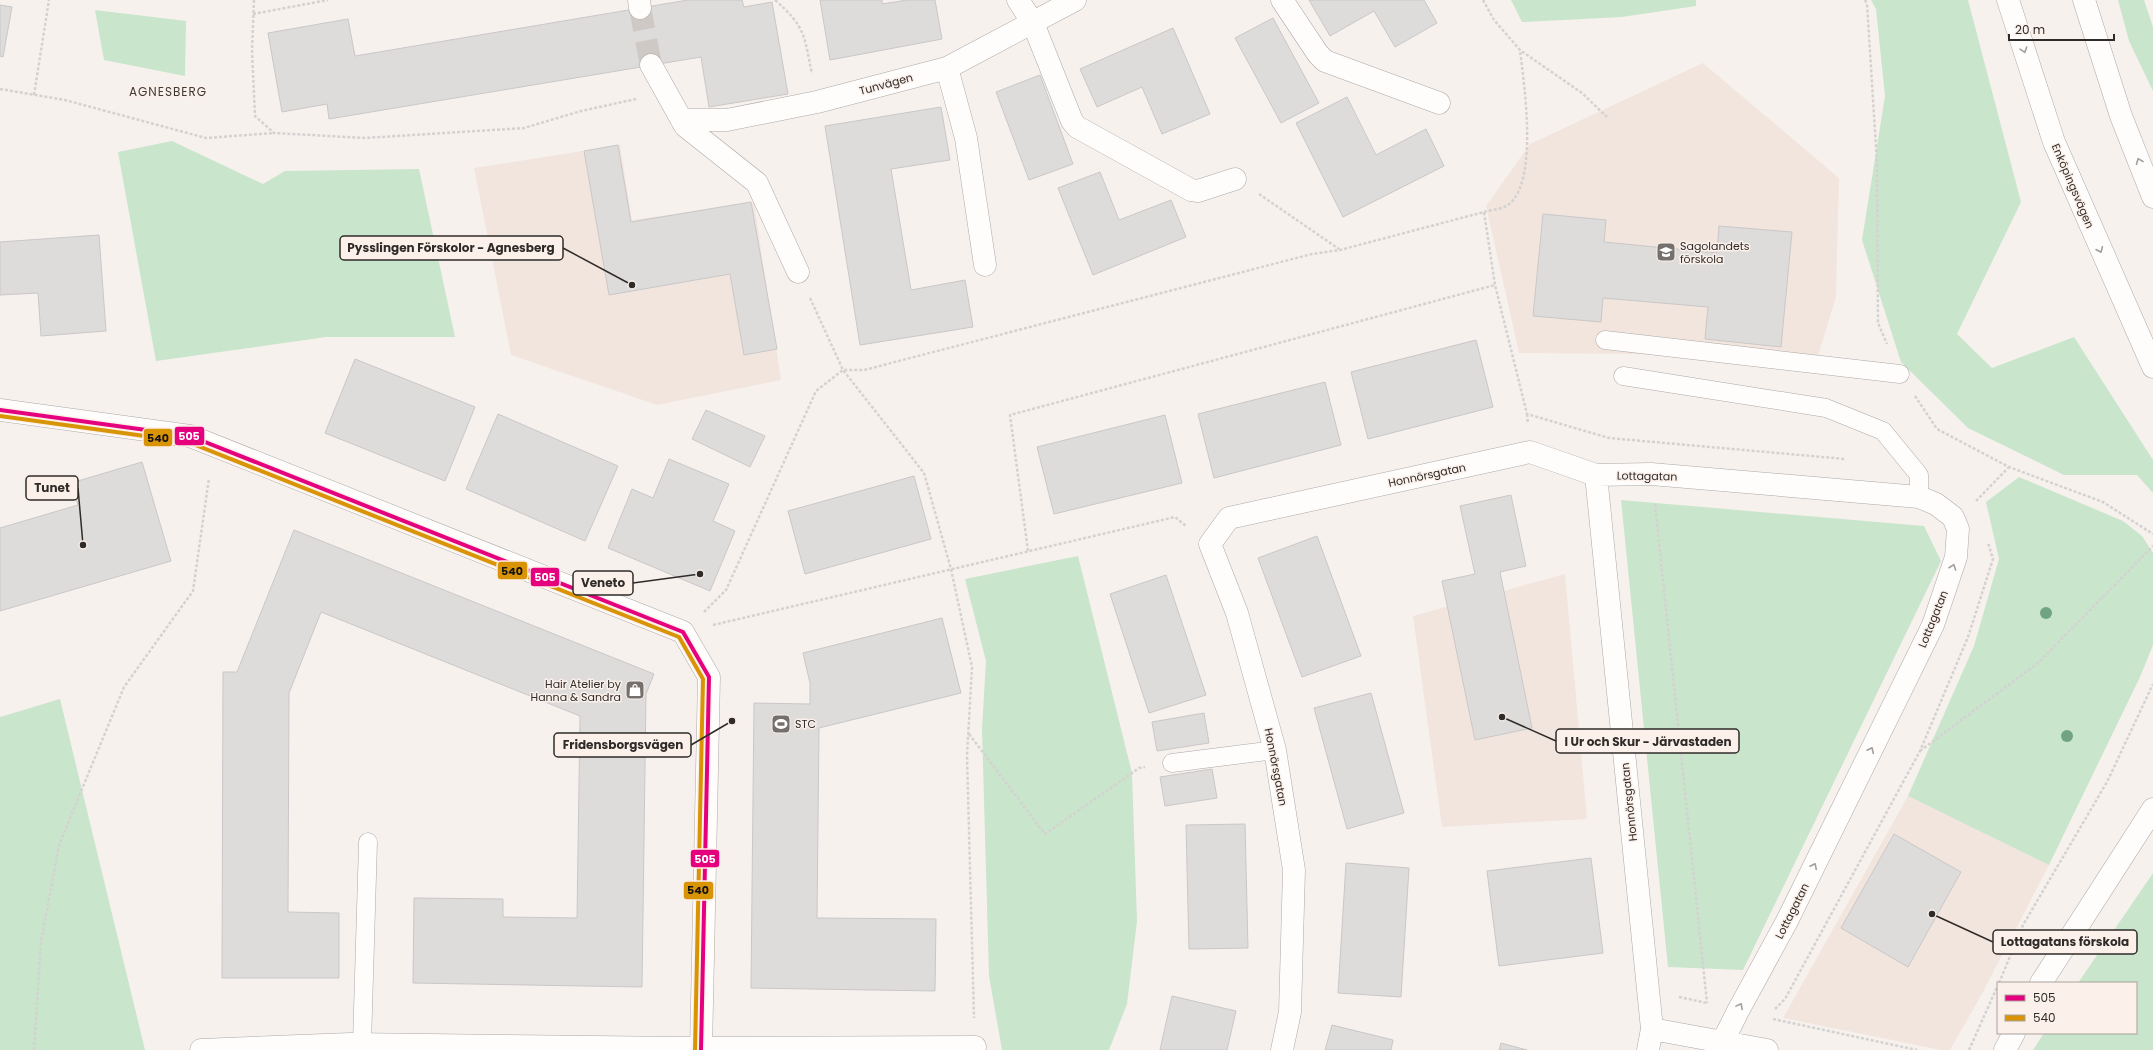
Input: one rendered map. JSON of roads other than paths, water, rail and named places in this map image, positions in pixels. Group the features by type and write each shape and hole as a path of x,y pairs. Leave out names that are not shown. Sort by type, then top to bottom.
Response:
{"street":[{"path":"1018,0 1033,23 1072,121 1077,127 1191,190 1198,191 1235,179"},
{"name":"Tunvägen","path":"682,120 727,120 817,102 947,68 1075,0"},
{"path":"1282,0 1290,9 1318,54 1325,60 1439,103"},
{"name":"Enköpingsvägen","path":"2008,0 2054,142 2153,367"},
{"path":"2084,0 2121,116 2153,197"},
{"path":"651,65 685,126 757,183 798,272"},
{"path":"947,68 966,138 985,265"},
{"path":"0,410 190,436 683,632 709,677 701,1049"},
{"name":"Honnörsgatan","path":"1282,1050 1290,1012 1294,870 1275,750 1237,613 1210,544 1229,518 1530,452 1596,475 1652,1029 1648,1050"},
{"name":"Lottagatan","path":"1596,475 1651,474 1919,497 1936,504 1953,517 1958,529 1956,557 1932,625 1787,921 1723,1041"},
{"path":"2042,982 2153,809"},
{"path":"1652,1029 1767,1050"},
{"path":"2005,1050 2013,1034"},
{"path":"201,1050 354,1046 701,1049 975,1047"}],"lane":[{"path":"1606,340 1900,374"},
{"path":"1623,376 1826,408 1884,432 1919,475 1919,497"},
{"path":"1172,763 1275,750"},
{"path":"354,1046 368,842"}],"tunnel":[{"path":"640,8 651,65"}],"place":[{"name":"Sagolandets förskola","path":"1666,252"},
{"name":"Pysslingen Förskolor - Agnesberg","path":"632,285"},
{"name":"Tunet","path":"83,545"},
{"name":"Veneto","path":"700,574"},
{"name":"Hair Atelier by Hanna & Sandra","path":"635,690"},
{"name":"I Ur och Skur - Järvastaden","path":"1502,717"},
{"name":"Fridensborgsvägen","path":"732,721"},
{"name":"STC","path":"781,724"},
{"name":"Lottagatans förskola","path":"1932,914"}],"district":[{"name":"AGNESBERG","path":"168,91"}]}
